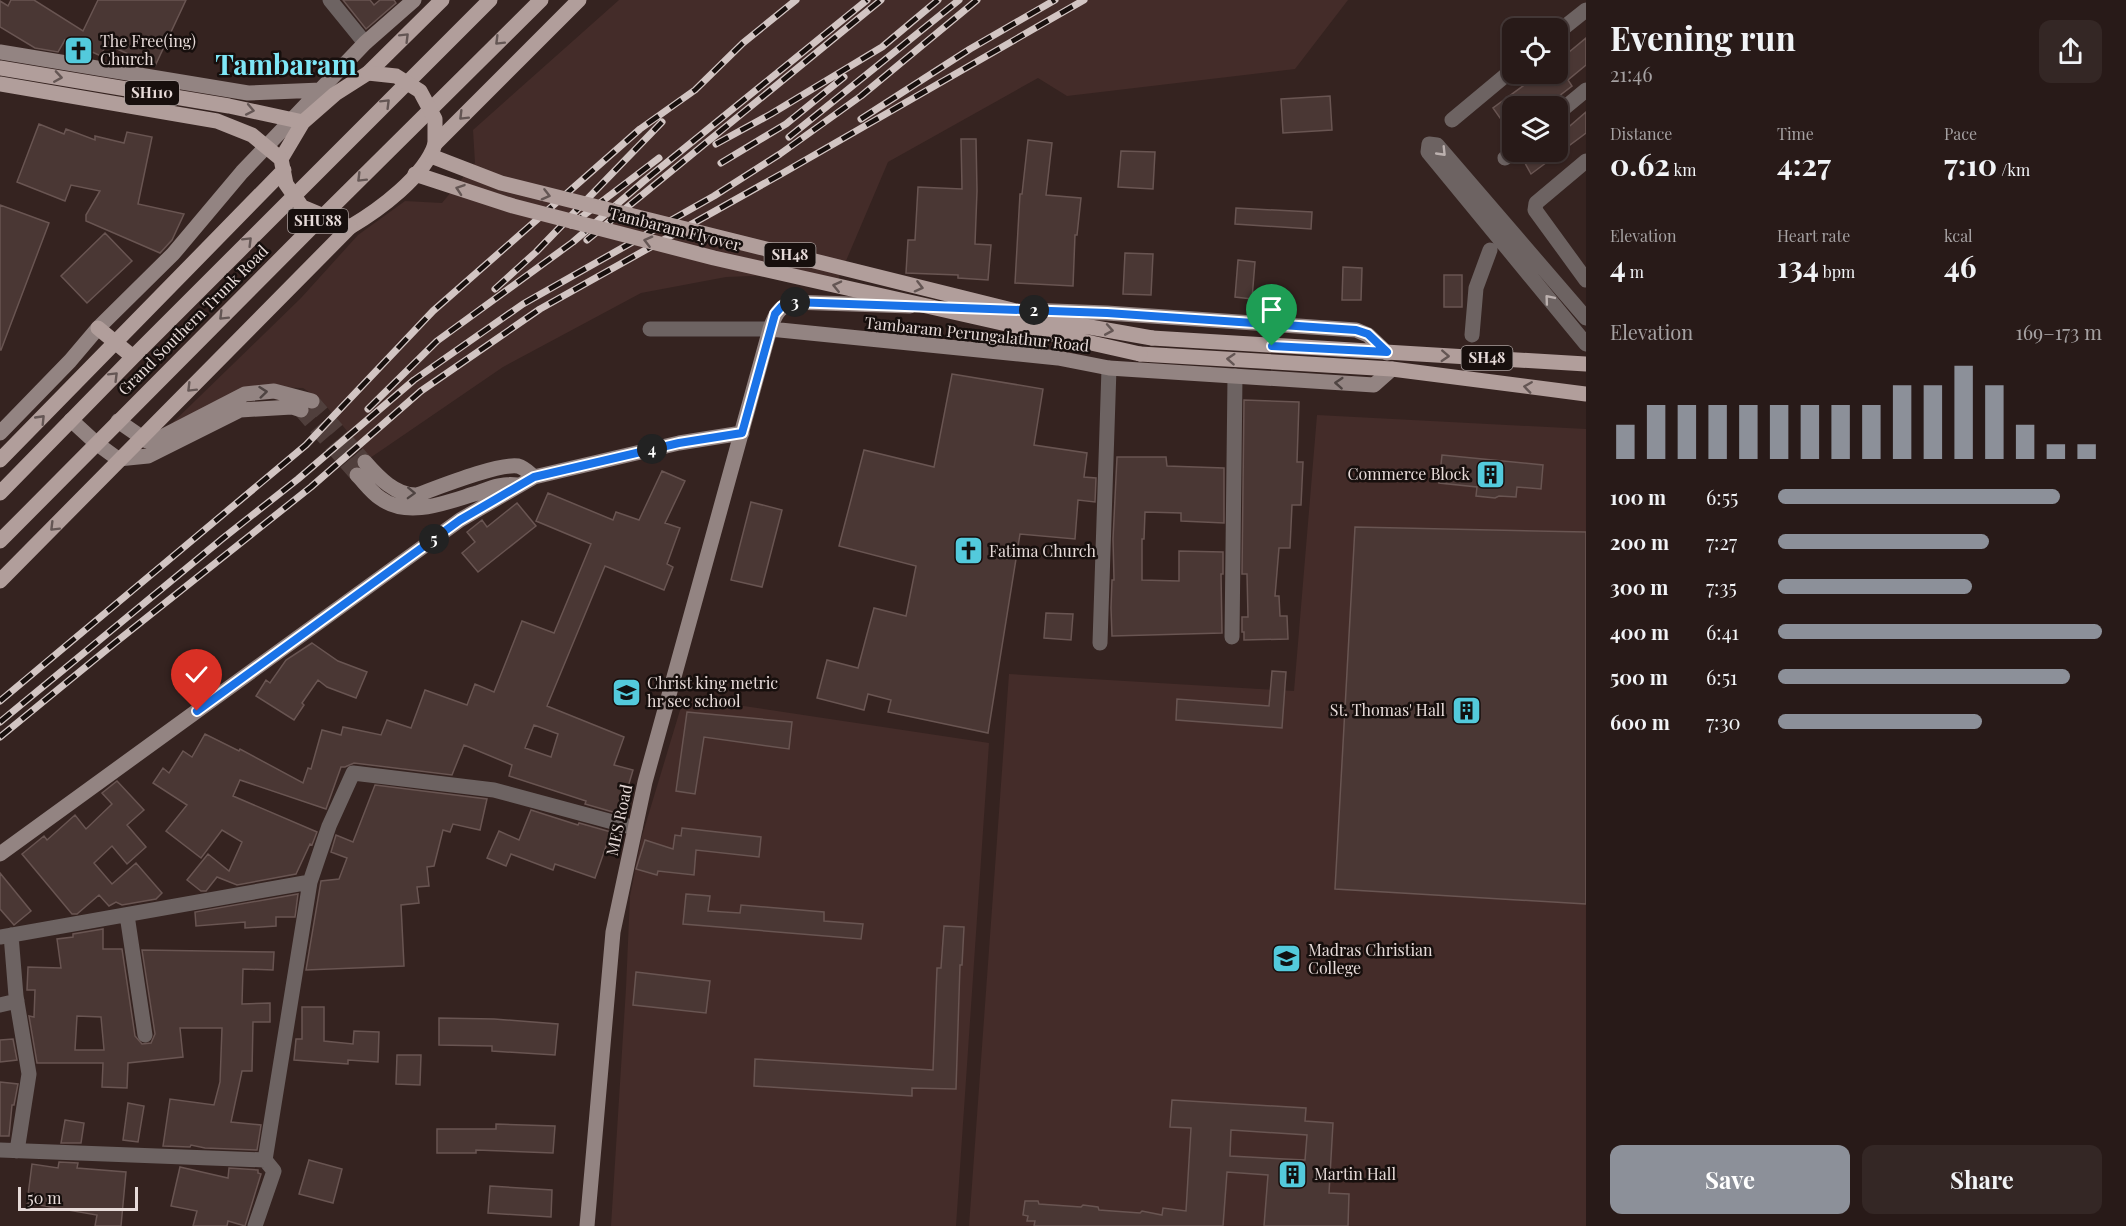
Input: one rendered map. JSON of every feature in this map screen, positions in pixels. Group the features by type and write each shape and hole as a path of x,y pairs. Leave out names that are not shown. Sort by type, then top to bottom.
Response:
{"main road":[{"path":"0,460 282,164 303,122 336,94 368,73 442,0"},
{"name":"Grand Southern Trunk Road","path":"0,493 490,0"},
{"name":"Grand Southern Trunk Road","path":"0,541 541,0"},
{"path":"0,581 350,227 397,195 433,150 579,0"},
{"name":"SH110","path":"0,68 229,106 303,122"},
{"path":"368,73 396,76 420,91 435,119 433,150"},
{"name":"SH110","path":"0,84 217,120 252,135 282,164"},
{"name":"Tambaram Flyover","path":"433,150 501,183 1056,321 1152,338 1387,352"},
{"path":"282,164 286,184 302,207 350,227"},
{"name":"Tambaram Flyover","path":"415,174 513,206 714,258 1140,354 1392,369"},
{"path":"98,328 133,357"},
{"name":"SH48","path":"1387,352 1586,364"},
{"name":"SH48","path":"1392,369 1586,394"}],"street":[{"path":"330,0 365,43"},
{"path":"0,434 70,361 98,328 173,254 242,172 365,43 414,0"},
{"path":"1568,24 1586,10"},
{"path":"0,52 248,93 321,90"},
{"path":"1452,120 1502,78"},
{"path":"1568,105 1586,90"},
{"path":"1586,318 1437,145 1429,144 1428,153 1586,344"},
{"path":"1586,160 1536,203 1535,210 1586,280"},
{"path":"1472,335 1476,288 1490,250"},
{"path":"0,854 460,520 534,477 679,443 742,433 775,314 782,306 792,302 1083,312 1356,330 1368,334 1387,352"},
{"path":"650,329 770,329"},
{"name":"Tambaram Perungalathur Road","path":"770,329 1058,358 1109,368 1374,385 1392,369"},
{"path":"1100,643 1109,368"},
{"path":"1232,637 1235,375"},
{"path":"71,420 118,459 148,456 240,410 306,405 274,391 245,394 153,441 147,441 118,421"},
{"name":"MES Road","path":"588,1226 613,932 645,782 742,433"},
{"path":"520,485 504,484 450,502 408,510 393,506 379,498 361,468 399,492 409,495 417,495 472,475 512,466 522,467 534,477"},
{"path":"255,1226 274,1171 266,1160 310,882 329,826 353,774 494,790 635,828"},
{"path":"17,1151 29,1074 5,936 310,882"},
{"path":"127,915 145,1035"},
{"path":"0,1005 17,1001"},
{"path":"0,1150 266,1160"}],"shaded area":[{"path":"619,0 1348,0 1295,69 1067,96 1038,78 888,162 837,282 774,275 726,277 641,293 503,367 370,458 320,399 303,388 267,387 162,433 301,298 358,235 405,201 442,203 475,163 473,130"},
{"name":"Madras Christian College","path":"1317,415 1586,429 1586,1226 969,1226 1009,674 1294,691"},
{"path":"684,697 989,743 956,1226 611,1226 630,896 642,836"}],"building":[{"path":"11,0 34,0 83,31 98,0 186,0 155,66 106,44 101,56 65,40 58,52 35,48 0,27 0,1 8,6"},
{"path":"343,0 370,0 374,5 380,0 394,0 396,3 366,29"},
{"path":"1586,38 1586,65 1568,80 1568,53"},
{"path":"1568,80 1572,86 1559,96 1509,96 1526,84 1568,84"},
{"path":"1330,96 1332,130 1283,133 1281,99"},
{"path":"1502,101 1502,121 1493,108"},
{"path":"1586,112 1586,133 1568,146 1568,128"},
{"path":"39,124 64,134 66,129 95,140 95,136 124,143 127,132 152,137 138,204 184,214 172,240 160,253 86,221 86,215 100,191 71,185 65,201 17,182"},
{"path":"961,139 976,139 975,244 991,245 988,280 958,278 958,275 906,273 908,240 915,240 918,187 962,189"},
{"path":"1028,140 1052,143 1046,195 1081,198 1077,235 1075,235 1073,286 1015,283 1020,194 1022,194"},
{"path":"1121,151 1155,152 1153,189 1118,187"},
{"path":"1524,162 1547,162 1531,174"},
{"path":"0,205 49,223 1,350 0,350"},
{"path":"1236,208 1312,212 1311,229 1235,224"},
{"path":"105,233 132,261 87,303 61,276"},
{"path":"1125,253 1153,254 1151,295 1123,294"},
{"path":"1238,260 1255,262 1252,299 1235,297"},
{"path":"1343,267 1362,268 1361,300 1342,300"},
{"path":"1444,275 1462,275 1462,307 1444,307"},
{"name":"Fatima Church","path":"952,374 1043,389 1034,445 1087,453 1084,477 1096,478 1095,502 1078,500 1075,539 1020,534 988,733 888,712 891,700 868,694 864,710 817,698 827,660 858,668 874,608 906,616 916,566 839,546 864,450 934,467"},
{"path":"1244,400 1299,402 1297,462 1303,462 1301,505 1292,505 1290,548 1279,548 1275,596 1279,596 1280,616 1287,616 1288,639 1244,640 1244,632 1242,632 1242,617 1248,617 1247,574 1242,574"},
{"name":"Commerce Block","path":"1442,455 1543,465 1541,489 1517,487 1516,497 1476,496 1477,487 1439,483"},
{"path":"1117,457 1166,457 1167,466 1224,468 1224,523 1181,521 1181,513 1145,512 1144,539 1142,539 1142,580 1179,581 1179,551 1223,552 1222,633 1112,636"},
{"path":"662,471 685,481 665,523 680,528 667,564 673,567 664,590 605,566 547,706 624,737 614,765 633,770 620,814 585,804 586,801 509,776 512,765 464,745 452,775 354,763 341,767 326,809 240,780 233,796 317,832 312,845 310,844 296,874 237,885 217,877 206,891 201,891 187,880 208,854 229,871 242,842 222,830 201,858 166,831 187,805 153,783 163,768 169,773 183,751 192,757 205,734 239,751 240,749 303,783 308,768 311,769 322,730 341,735 343,727 381,735 387,720 411,728 425,690 467,705 475,684 494,692 522,621 554,633 591,544 536,521 548,493 613,520 616,512 639,520","holes":["534,725 558,734 551,757 525,748"]},
{"path":"751,502 782,510 762,587 731,580"},
{"path":"517,503 536,526 478,572 462,553 475,542 467,532 482,520 487,527"},
{"name":"St. Thomas' Hall","path":"1355,527 1586,532 1586,904 1335,889"},
{"path":"1046,613 1073,614 1071,640 1044,638"},
{"path":"312,643 338,661 367,672 356,698 327,687 318,680 302,703 304,705 294,720 256,696 266,680 270,683 286,660"},
{"path":"1272,671 1286,672 1282,728 1176,720 1177,699 1269,706"},
{"path":"687,712 792,722 789,749 704,737 695,794 676,791"},
{"path":"117,781 144,810 127,825 146,847 127,864 112,846 94,863 112,884 136,863 162,893 156,899 122,905 116,902 109,906 99,895 77,914 72,914 22,854 44,836 47,840 75,815 86,829 112,804 102,793"},
{"path":"375,785 487,799 480,830 453,824 450,832 443,830 434,866 427,867 429,886 417,887 419,903 401,905 404,966 306,970 321,881 339,879 347,858 331,852 336,835 353,842"},
{"path":"531,810 578,825 579,823 611,832 595,878 555,864 553,870 511,854 506,866 487,858 499,831 519,840"},
{"path":"682,828 761,837 759,857 696,850 694,875 658,871 657,875 636,869 645,840 673,849 675,835 681,836"},
{"path":"0,873 31,911 14,925 0,909"},
{"path":"298,894 295,917 276,917 276,926 245,928 245,922 196,926 195,912"},
{"path":"686,894 710,896 708,911 740,913 741,905 824,912 824,921 863,924 861,939 683,924"},
{"path":"944,926 964,927 962,965 960,965 956,1089 912,1088 912,1096 754,1086 755,1059 933,1070 937,968 941,968"},
{"path":"103,929 103,949 122,949 135,1036 142,1044 151,1043 155,1034 142,950 274,952 273,970 243,969 242,1004 270,1003 270,1022 253,1022 252,1071 242,1071 231,1122 261,1125 257,1150 205,1148 191,1145 190,1147 163,1146 170,1099 214,1105 220,1082 222,1028 180,1028 183,1057 128,1063 127,1088 102,1087 103,1063 37,1063 29,1016 34,1017 35,990 27,990 28,967 61,968 57,939 73,937 73,934","holes":["77,1016 101,1017 104,1050 75,1050"]},
{"path":"636,972 710,981 706,1013 633,1005"},
{"path":"302,1007 324,1007 324,1041 353,1044 354,1031 379,1032 378,1062 348,1060 348,1064 294,1060 296,1039 302,1039"},
{"path":"439,1018 558,1024 555,1055 492,1051 492,1046 439,1045"},
{"path":"13,1039 17,1060 0,1062 0,1040"},
{"path":"397,1055 421,1055 420,1085 396,1084"},
{"path":"0,1082 18,1084 14,1105 12,1105 9,1136 0,1136"},
{"path":"1172,1100 1306,1108 1305,1121 1333,1123 1329,1193 1349,1194 1348,1226 1264,1226 1268,1175 1227,1172 1223,1226 1034,1226 1035,1221 1027,1221 1028,1216 1023,1215 1025,1201 1081,1207 1083,1205 1098,1207 1099,1210 1140,1213 1142,1211 1162,1215 1163,1208 1186,1211 1191,1128 1170,1127","holes":["1231,1130 1307,1135 1305,1160 1230,1156"]},
{"path":"128,1103 144,1106 138,1142 123,1140"},
{"path":"65,1120 84,1123 81,1143 61,1143"},
{"path":"496,1124 555,1126 553,1153 476,1150 476,1153 437,1153 437,1129 496,1129"},
{"path":"309,1160 342,1169 333,1203 299,1194"},
{"path":"59,1162 78,1163 77,1168 126,1172 121,1226 95,1226 97,1215 27,1203 32,1164 58,1168"},
{"path":"180,1167 228,1178 229,1168 258,1170 261,1174 245,1226 228,1221 227,1226 193,1226 197,1211 171,1206"},
{"path":"490,1186 552,1190 551,1217 488,1213"}],"tunnel":[{"path":"312,401 365,462"},
{"path":"301,410 357,475"}],"railway":[{"path":"0,701 306,445 433,311 640,129 695,90 743,43 796,0"},
{"path":"368,409 437,341 573,242 644,181 867,0"},
{"path":"587,240 881,0"},
{"path":"716,144 771,114 882,47 938,0"},
{"path":"789,137 959,0"},
{"path":"0,722 298,479 414,380 523,304 714,196 780,154 861,96 977,0"},
{"path":"861,119 970,49 1055,0"},
{"path":"0,737 311,487 421,391 540,309 1084,0"},
{"path":"721,163 786,124 844,77"},
{"path":"495,289 536,252 662,122"},
{"path":"571,225 659,158"}],"place":[{"name":"The Free(ing) Church","path":"79,50"},
{"name":"Commerce Block","path":"1491,474"},
{"name":"Fatima Church","path":"968,551"},
{"name":"Christ king metric hr sec school","path":"626,692"},
{"name":"St. Thomas' Hall","path":"1466,710"},
{"name":"Madras Christian College","path":"1287,959"},
{"name":"Martin Hall","path":"1293,1174"}],"district":[{"name":"Tambaram","path":"286,65"}],"route":[{"path":"197,711 460,520 534,477 679,443 742,433 775,314 782,306 792,302 1107,313 1356,330 1368,334 1387,352 1272,346"}]}
